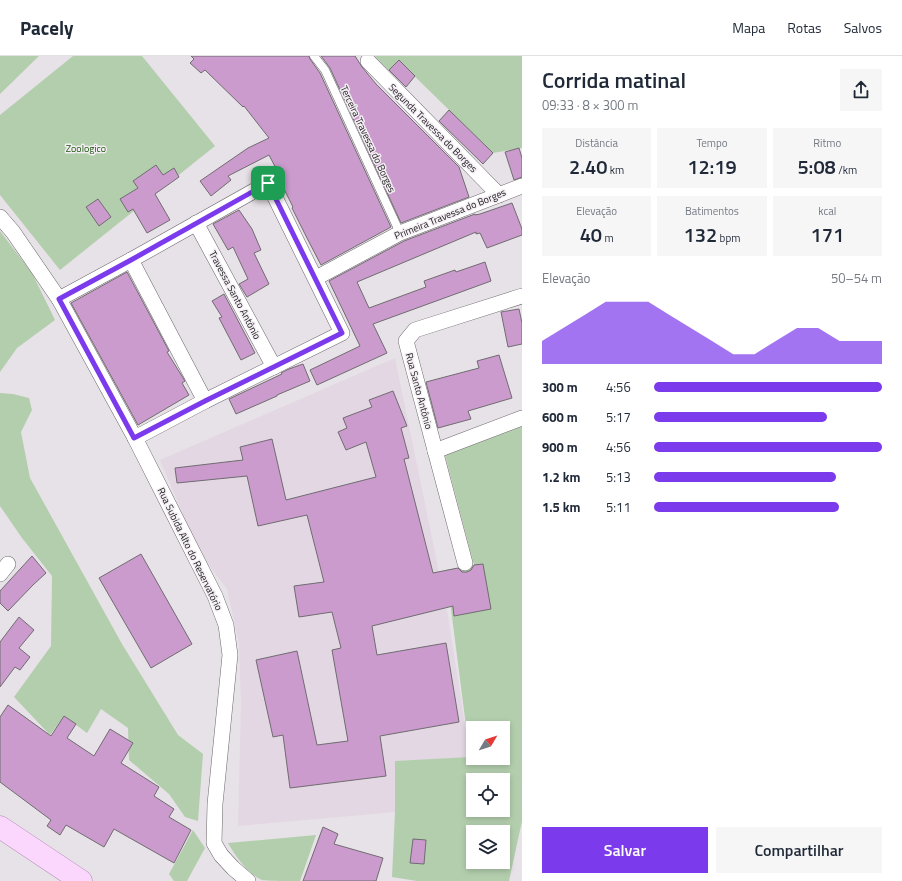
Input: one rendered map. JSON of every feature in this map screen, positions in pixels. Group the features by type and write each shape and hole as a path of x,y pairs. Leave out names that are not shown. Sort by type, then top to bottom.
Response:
{"main road":[{"path":"0,827 82,881"}],"street":[{"name":"Segunda Travessa do Borges","path":"368,61 499,195"},
{"path":"59,299 268,183 342,333 134,438"},
{"name":"Primeira Travessa do Borges","path":"316,278 400,233 522,186"},
{"name":"Rua Subida Alto do Reservatório","path":"0,217 13,232 59,299 134,438 214,596 226,625 230,656 215,804 214,843 221,855 248,881"},
{"name":"Travessa Santo Antônio","path":"196,224 274,367"},
{"path":"131,260 205,401"},
{"name":"Rua Santo Antônio","path":"465,563 406,341 415,330 522,296"},
{"path":"435,451 522,418"}],"lane":[{"name":"Terceira Travessa do Borges","path":"314,56 324,70 400,233"}],"shaded area":[{"path":"395,358 448,616 466,732 466,758 395,761 395,812 238,826 241,703 239,643 227,589 199,552 160,460"}],"green space":[{"path":"0,56 39,56 0,94"},
{"name":"Zoologico","path":"73,56 142,56 215,146 60,270 0,195 0,115"},
{"path":"375,56 522,56 522,148 493,153 399,61 389,71"},
{"path":"0,231 32,273 55,320 17,348 0,372"},
{"path":"0,393 13,394 29,398 32,410 21,432 30,478 122,644 178,735 203,754 198,821 185,817 169,794 129,760 128,728 101,709 87,733 64,716 50,735 14,697 51,646 52,576 22,538 0,506"},
{"path":"522,426 522,821 509,881 417,881 392,877 395,812 395,761 466,757 466,765 510,765 510,721 466,721 466,726 446,570 474,565 445,455"},
{"path":"193,830 205,848 187,881 174,881 169,874"},
{"path":"316,835 300,881 262,880 252,874 242,864 228,843"}],"building":[{"path":"191,56 309,56 320,73 391,227 321,265 292,208 293,207 280,181 282,180 269,155 228,176 231,180 211,196 200,181 248,148 269,138 244,106 243,107 205,70 201,73 190,63 194,59"},
{"path":"321,56 355,56 376,84 459,167 469,197 401,223 330,68"},
{"path":"399,60 415,76 406,87 389,70"},
{"path":"449,110 493,153 483,164 439,121"},
{"path":"519,148 522,158 522,177 514,180 505,152"},
{"path":"156,165 163,175 174,168 179,177 155,194 170,220 147,233 133,209 128,212 120,199 138,188 133,181"},
{"path":"98,199 111,217 99,226 86,207"},
{"path":"512,203 522,229 522,235 487,248 480,233 476,234 476,232 357,282 369,308 426,287 424,281 455,270 456,272 485,262 491,281 373,324 387,353 317,385 310,370 360,346 329,281 404,241 475,214 480,214"},
{"path":"239,210 252,229 261,250 254,253 269,284 247,297 239,284 248,279 233,247 228,250 213,224"},
{"path":"127,272 169,351 167,352 185,381 182,383 189,395 138,425 71,303"},
{"path":"224,294 255,353 241,360 219,318 222,317 212,301"},
{"path":"519,309 522,323 522,344 508,347 501,312"},
{"path":"499,355 512,398 468,411 471,419 438,428 426,382 479,368 477,361"},
{"path":"303,364 310,381 236,414 229,399 282,374 281,373 289,369"},
{"path":"393,391 407,426 401,428 409,458 404,459 433,573 458,568 462,572 467,572 471,570 474,565 483,564 491,609 454,616 453,606 372,626 377,655 446,643 459,722 380,736 386,776 290,788 283,735 273,737 256,660 297,651 317,745 348,741 332,650 341,648 332,612 299,617 294,586 324,582 307,515 258,526 247,476 177,483 175,468 243,460 240,447 272,439 286,500 376,477 366,442 346,450 338,432 347,428 343,418 372,407 369,400"},
{"path":"141,554 192,644 151,668 99,578"},
{"path":"32,556 46,573 8,611 0,603 0,591"},
{"path":"19,617 34,630 19,648 30,657 20,670 15,667 0,687 0,642"},
{"path":"8,705 51,736 64,716 76,724 67,738 94,756 110,729 133,743 121,763 159,787 154,796 174,809 169,817 191,830 174,863 114,829 104,847 66,825 60,835 47,826 51,820 0,782 0,717"},
{"path":"323,827 338,834 334,844 383,858 376,881 303,881"},
{"path":"413,839 426,840 424,864 410,863"}],"route":[{"path":"268,183 342,333 134,438 59,299 268,183"}]}
